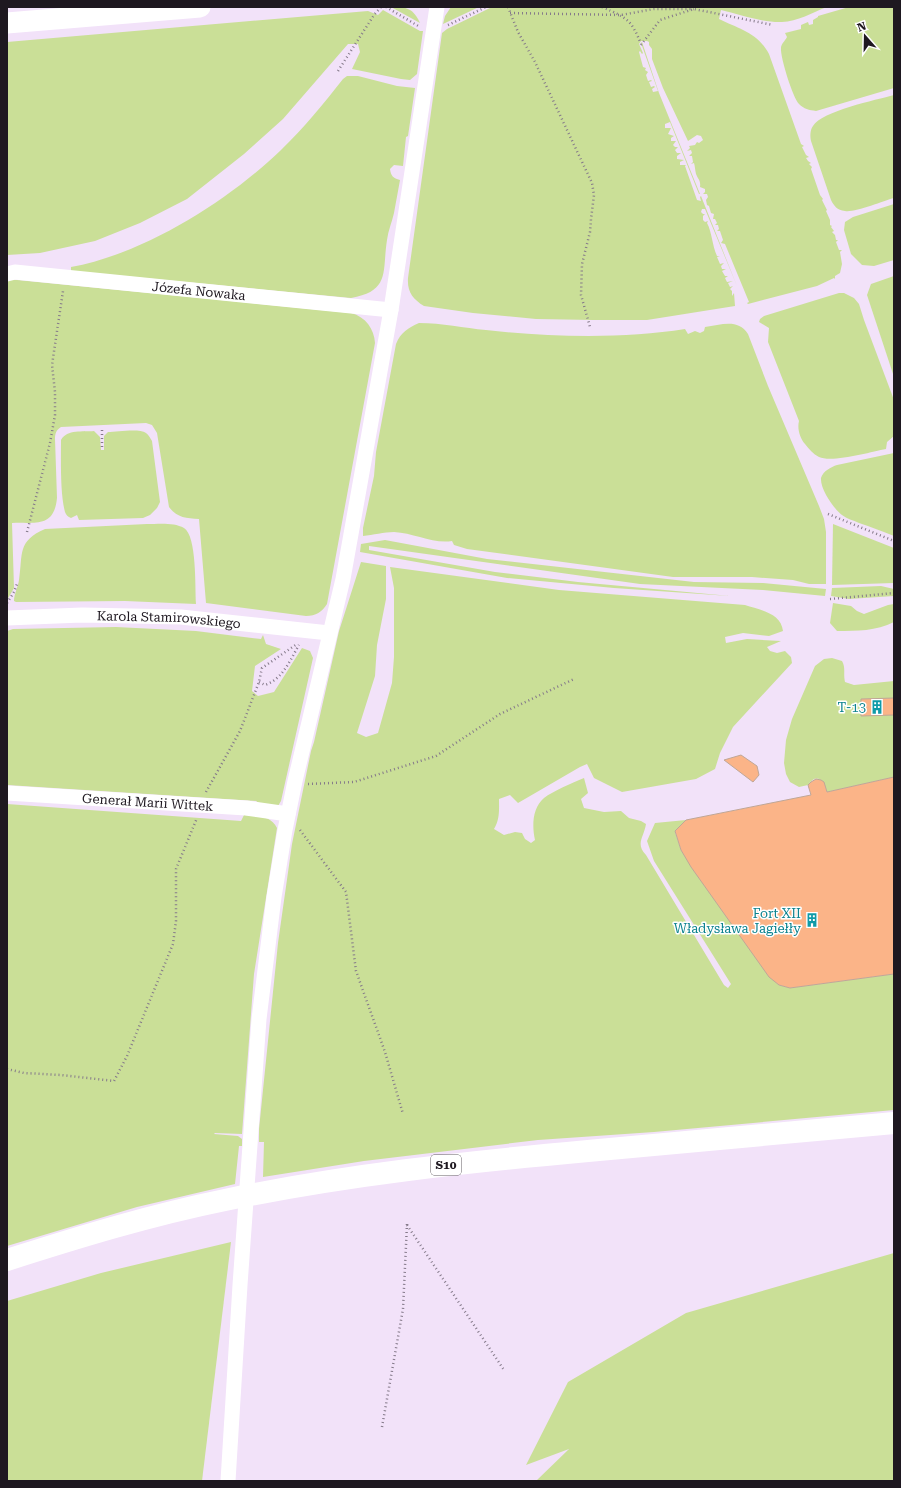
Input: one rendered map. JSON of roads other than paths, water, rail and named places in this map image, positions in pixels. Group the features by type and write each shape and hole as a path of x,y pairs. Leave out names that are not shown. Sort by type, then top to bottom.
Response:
{"highway":[{"name":"S10","path":"7,1260 98,1231 179,1211 258,1193 368,1175 512,1158 894,1123"}],"main road":[{"path":"7,23 200,7"}],"street":[{"path":"228,1481 259,1019 274,897 288,814 329,632 343,579 390,310 437,7"},
{"name":"Józefa Nowaka","path":"7,274 15,272 390,310"},
{"name":"Karola Stamirowskiego","path":"7,618 82,615 181,617 329,632"},
{"name":"Generał Marii Wittek","path":"7,793 199,810 246,808 288,814"}],"place":[{"name":"T-13","path":"877,707"},
{"name":"Fort XII Władysława Jagiełły","path":"812,920"}]}
